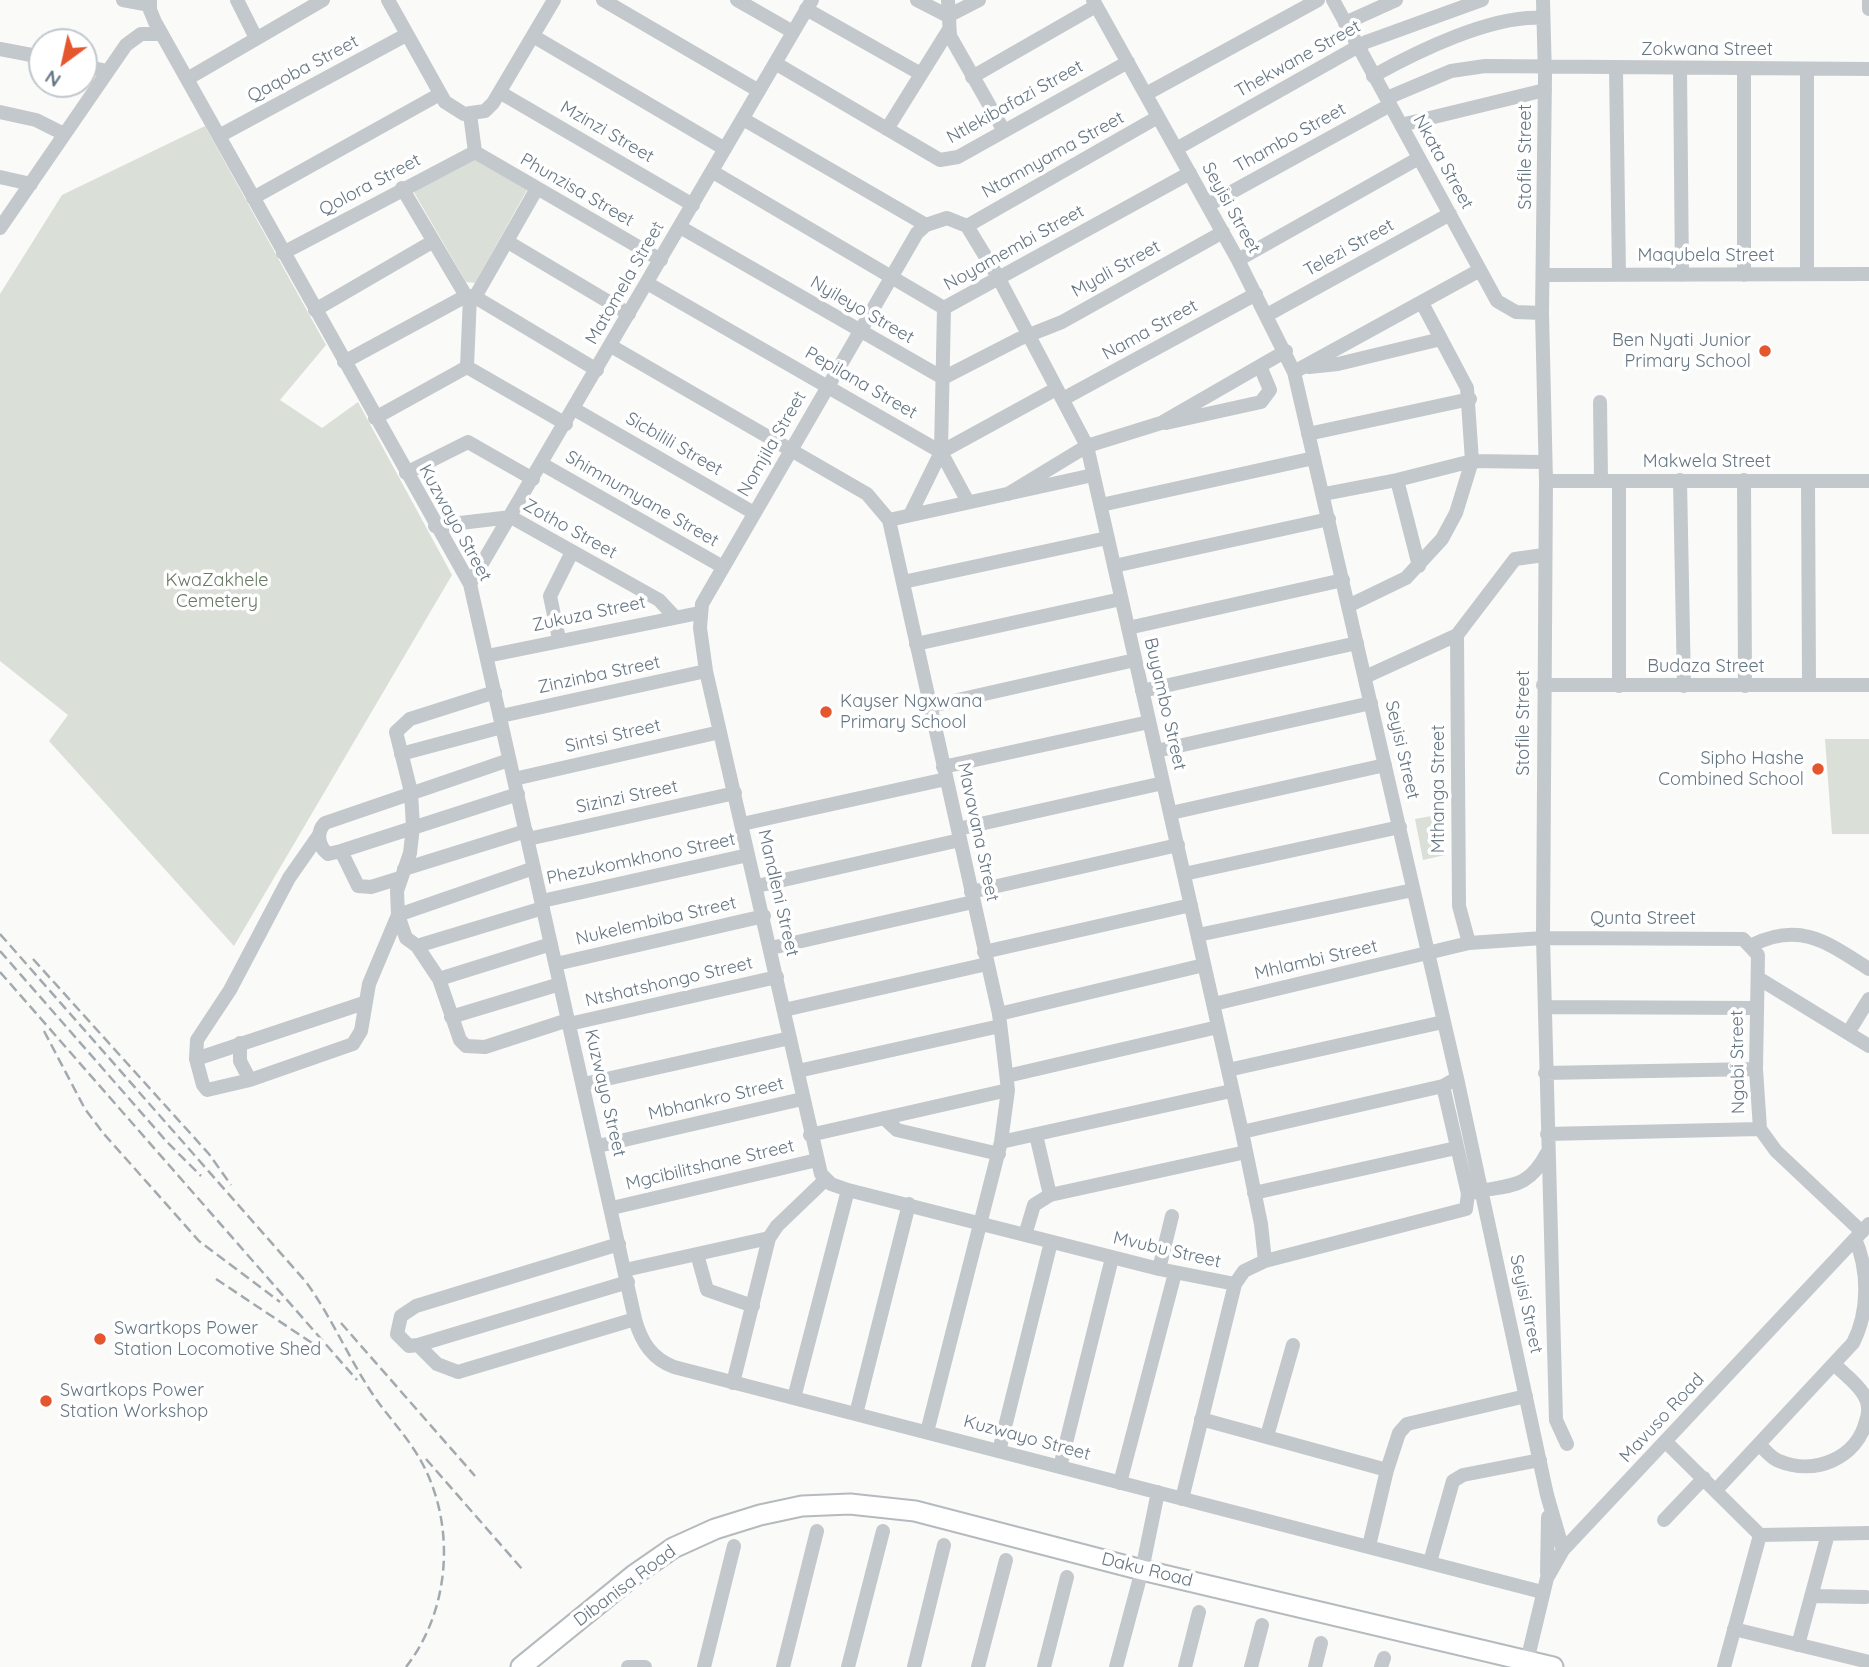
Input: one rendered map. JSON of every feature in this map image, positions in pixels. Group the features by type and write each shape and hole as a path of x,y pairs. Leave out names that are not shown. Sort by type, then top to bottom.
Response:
{"main road":[{"name":"Daku Road","path":"739,1521 810,1505 880,1505 915,1511 1142,1570 1553,1667"},
{"name":"Dibanisa Road","path":"521,1667 657,1557 692,1538 739,1521"}],"street":[{"path":"123,0 150,3"},
{"path":"237,0 256,38"},
{"path":"187,79 323,0"},
{"path":"388,0 440,94 455,111 470,114 485,111 501,93 554,0"},
{"path":"603,0 759,90"},
{"path":"737,0 793,32"},
{"path":"917,0 948,16"},
{"path":"948,0 948,31 1004,131"},
{"path":"948,16 979,0"},
{"path":"1146,94 1318,0"},
{"name":"Nkata Street","path":"1333,0 1497,300 1507,309 1516,312 1542,313"},
{"path":"1345,23 1396,0"},
{"name":"Thekwane Street","path":"1176,149 1383,35 1482,0"},
{"name":"Stofile Street","path":"1543,0 1545,90 1542,313 1546,481 1543,685 1545,1073 1556,1420 1567,1444"},
{"path":"1869,0 1869,9"},
{"name":"Kuzwayo Street","path":"150,3 162,34 435,526 470,584 635,1319 646,1346 661,1361 733,1383 1430,1562 1544,1585"},
{"path":"972,77 1094,3"},
{"name":"Seyisi Street","path":"1094,3 1223,232 1286,352 1299,369 1308,434 1457,1078 1475,1192 1526,1396 1547,1496 1563,1550"},
{"path":"809,5 921,74"},
{"name":"Matomela Street","path":"470,584 809,5"},
{"path":"1373,76 1419,53 1493,25 1528,16 1543,18"},
{"path":"887,129 948,31"},
{"path":"0,228 107,71 134,37 162,34"},
{"name":"Qaqoba Street","path":"219,136 406,35"},
{"path":"533,36 725,149"},
{"path":"0,49 28,54"},
{"name":"Ntlekibafazi Street","path":"775,63 940,160 958,157 1128,62"},
{"name":"Zokwana Street","path":"1388,102 1465,67 1869,69"},
{"path":"1744,68 1744,275"},
{"path":"98,69 107,71"},
{"path":"1616,69 1619,275"},
{"path":"1680,69 1682,275"},
{"path":"1807,70 1807,274"},
{"path":"1401,125 1545,90"},
{"name":"Mzinzi Street","path":"501,93 693,205"},
{"path":"253,198 440,94"},
{"name":"Thambo Street","path":"1208,205 1388,102"},
{"path":"0,112 36,120 64,134"},
{"path":"470,114 475,152"},
{"name":"Ntamnyama Street","path":"967,226 1158,117"},
{"path":"743,119 926,225 947,218 967,226"},
{"name":"Qolora Street","path":"284,253 402,188 475,152"},
{"name":"Phunzisa Street","path":"475,152 536,190 661,260"},
{"path":"1238,260 1419,158"},
{"name":"Noyamembi Street","path":"713,173 944,308 1190,173"},
{"path":"0,177 30,184"},
{"path":"402,188 432,242 470,296 597,370"},
{"path":"344,362 470,296 508,242 536,190"},
{"name":"Telezi Street","path":"1267,315 1450,214"},
{"name":"Nomjila Street","path":"699,613 891,277 917,233 926,225"},
{"name":"Buyambo Street","path":"967,226 998,277 1087,446 1242,1132 1265,1261"},
{"name":"Nyileyo Street","path":"680,227 943,378"},
{"name":"Myali Street","path":"1027,336 1062,322 1223,232"},
{"path":"315,310 432,242"},
{"path":"508,242 629,314"},
{"path":"1299,369 1480,270"},
{"name":"Maqubela Street","path":"1544,275 1869,274"},
{"name":"Pepilana Street","path":"647,283 940,452"},
{"name":"Nama Street","path":"1059,394 1256,294"},
{"path":"467,366 470,296"},
{"path":"1349,606 1406,579 1419,566 1450,526 1472,461 1470,399 1422,303"},
{"path":"909,515 940,452 944,308"},
{"path":"943,378 1027,336"},
{"path":"1299,369 1338,364 1441,339"},
{"name":"Mavavana Street","path":"611,346 867,494 889,520 1000,1020 1007,1083 1000,1148 927,1432"},
{"path":"1161,423 1286,352"},
{"path":"375,418 467,366"},
{"path":"467,366 566,424"},
{"path":"1008,494 1087,446 1161,423 1262,402 1270,390 1260,366"},
{"path":"940,452 1059,394"},
{"path":"1308,434 1470,399"},
{"path":"1600,402 1601,479"},
{"name":"Sicbilili Street","path":"574,408 754,513"},
{"path":"406,473 468,442 533,479"},
{"path":"940,452 968,502"},
{"path":"1101,505 1314,458"},
{"path":"1324,494 1397,480 1472,461 1544,462"},
{"name":"Shimnumyane Street","path":"542,464 723,568"},
{"path":"889,520 1093,475"},
{"path":"1397,480 1419,566"},
{"path":"1680,480 1684,686"},
{"name":"Makwela Street","path":"1546,481 1869,481"},
{"path":"1619,481 1619,686"},
{"path":"1744,481 1745,687"},
{"path":"1808,481 1809,685"},
{"name":"Zotho Street","path":"435,526 511,517 659,600 674,616"},
{"path":"1114,566 1329,519"},
{"path":"903,582 1107,538"},
{"path":"559,639 550,596 572,552"},
{"path":"1365,677 1457,635 1516,559 1544,555"},
{"path":"1128,628 1343,580"},
{"path":"916,644 1121,599"},
{"name":"Zukuza Street","path":"487,656 559,639 699,613"},
{"name":"Mandleni Street","path":"699,613 706,671 764,916 810,1135 825,1180"},
{"name":"Mthanga Street","path":"1457,635 1459,906 1469,943"},
{"path":"1142,691 1357,643"},
{"path":"931,706 1135,660"},
{"name":"Zinzinba Street","path":"401,754 501,721 706,671"},
{"name":"Budaza Street","path":"1543,685 1869,685"},
{"path":"495,692 403,723 395,736 411,792 410,853 402,874 398,915 364,1003 361,1031 353,1044 250,1080 207,1090 196,1059 196,1044 201,1032 230,990 289,878 325,823 411,792 509,760"},
{"path":"1156,751 1371,703"},
{"path":"742,824 1149,723"},
{"name":"Sintsi Street","path":"514,779 720,732"},
{"path":"1171,813 1385,765"},
{"path":"757,886 1163,783"},
{"name":"Sizinzi Street","path":"341,852 358,886 371,887 402,874 527,835 734,793"},
{"path":"318,835 326,852 341,852 518,794"},
{"path":"1184,874 1400,827"},
{"path":"771,948 1178,845"},
{"name":"Phezukomkhono Street","path":"417,946 543,904 748,855"},
{"path":"398,915 534,868"},
{"path":"1198,935 1413,890"},
{"path":"784,1010 1191,905"},
{"name":"Ntshatshongo Street","path":"398,915 406,938 417,946 439,979 460,1040 474,1048 569,1022 777,977"},
{"name":"Nukelembiba Street","path":"556,964 764,916"},
{"name":"Qunta Street","path":"1469,943 1544,938 1748,942 1776,936 1813,936 1869,969"},
{"name":"Ngabi Street","path":"1748,942 1758,955 1756,1069 1760,1129 1776,1151 1862,1232"},
{"name":"Mhlambi Street","path":"1214,1004 1469,943"},
{"path":"439,979 551,944"},
{"path":"798,1071 1204,965"},
{"path":"1758,978 1869,1046"},
{"path":"452,1017 560,984"},
{"path":"1848,1033 1869,999"},
{"path":"196,1059 364,1003"},
{"path":"1545,1007 1756,1008"},
{"path":"1228,1070 1443,1022"},
{"path":"810,1135 884,1118 1218,1027"},
{"path":"584,1084 790,1038"},
{"path":"240,1043 240,1061 250,1080"},
{"path":"1545,1073 1756,1069"},
{"path":"1242,1132 1443,1086 1457,1078"},
{"path":"1443,1086 1456,1149 1475,1192 1527,1180 1537,1171 1547,1153"},
{"path":"884,1118 897,1130 1000,1148 1037,1135 1231,1091"},
{"name":"Mbhankro Street","path":"598,1146 803,1099"},
{"path":"1547,1134 1760,1129"},
{"path":"1037,1135 1050,1195"},
{"path":"1255,1193 1456,1149"},
{"path":"1025,1235 1034,1205 1050,1195 1246,1152"},
{"name":"Mgcibilitshane Street","path":"612,1208 817,1160"},
{"path":"733,1383 769,1238 780,1222 825,1180"},
{"name":"Mvubu Street","path":"825,1180 848,1190 1112,1258 1235,1284 1244,1271 1265,1261 1466,1209 1475,1192"},
{"path":"794,1398 848,1190"},
{"path":"856,1414 909,1204"},
{"path":"1158,1269 1172,1216"},
{"path":"1716,1490 1853,1343 1864,1325 1868,1271 1862,1232"},
{"name":"Mavuso Road","path":"1527,1661 1544,1585 1563,1550 1862,1232"},
{"path":"619,1244 467,1288 411,1308 401,1316 397,1334 409,1346 418,1345 697,1254 769,1238"},
{"path":"999,1451 1051,1242"},
{"path":"697,1254 707,1290 753,1306"},
{"path":"1060,1467 1112,1258"},
{"path":"1120,1483 1175,1273"},
{"path":"1182,1499 1235,1284"},
{"path":"418,1345 437,1364 458,1372 635,1319"},
{"path":"1267,1437 1293,1345"},
{"path":"1759,1444 1776,1460 1795,1465 1830,1463 1848,1452 1863,1430 1869,1410 1864,1395 1834,1364"},
{"path":"1369,1546 1387,1470 1399,1433 1408,1424 1526,1396"},
{"path":"1201,1419 1387,1470"},
{"path":"1666,1442 1760,1535 1869,1533"},
{"path":"1430,1562 1453,1481 1463,1475 1540,1460"},
{"path":"1664,1520 1704,1478"},
{"path":"1116,1667 1142,1570 1158,1492"},
{"path":"1544,1585 1547,1496"},
{"path":"1552,1514 1569,1527 1591,1523"},
{"path":"783,1667 817,1531"},
{"path":"848,1667 883,1531"},
{"path":"1798,1645 1828,1534"},
{"path":"1724,1667 1760,1535"},
{"path":"914,1667 944,1545"},
{"path":"704,1667 734,1546"},
{"path":"978,1667 1006,1560"},
{"path":"1044,1667 1067,1577"},
{"path":"1812,1595 1866,1597"},
{"path":"1185,1667 1199,1612"},
{"path":"1251,1667 1262,1625"},
{"path":"1734,1629 1869,1661"},
{"path":"1315,1667 1321,1643"},
{"path":"628,1667 645,1667"}],"green space":[{"name":"KwaZakhele Cemetery","path":"205,126 326,345 280,400 322,428 358,402 452,575 234,946 49,741 68,715 0,661 0,294 62,195"},
{"path":"475,157 527,190 475,283 466,282 412,189"},
{"path":"1825,739 1869,739 1869,834 1832,834"},
{"path":"1437,815 1445,855 1423,860 1415,819"}],"railway":[{"path":"0,934 306,1282 368,1387 421,1461 440,1512 444,1566 432,1619 421,1644 406,1667"},
{"path":"0,951 167,1142 201,1176"},
{"path":"33,959 209,1154 231,1185"},
{"path":"0,972 357,1380"},
{"path":"44,1031 85,1109 104,1134 199,1241 280,1302"},
{"path":"216,1279 321,1349"},
{"path":"341,1323 475,1476"},
{"path":"426,1459 522,1569"}],"place":[{"name":"Ben Nyati Junior Primary School","path":"1765,351"},
{"name":"Kayser Ngxwana Primary School","path":"826,712"},
{"name":"Sipho Hashe Combined School","path":"1818,769"},
{"name":"Swartkops Power Station Locomotive Shed","path":"100,1339"},
{"name":"Swartkops Power Station Workshop","path":"46,1401"}]}
